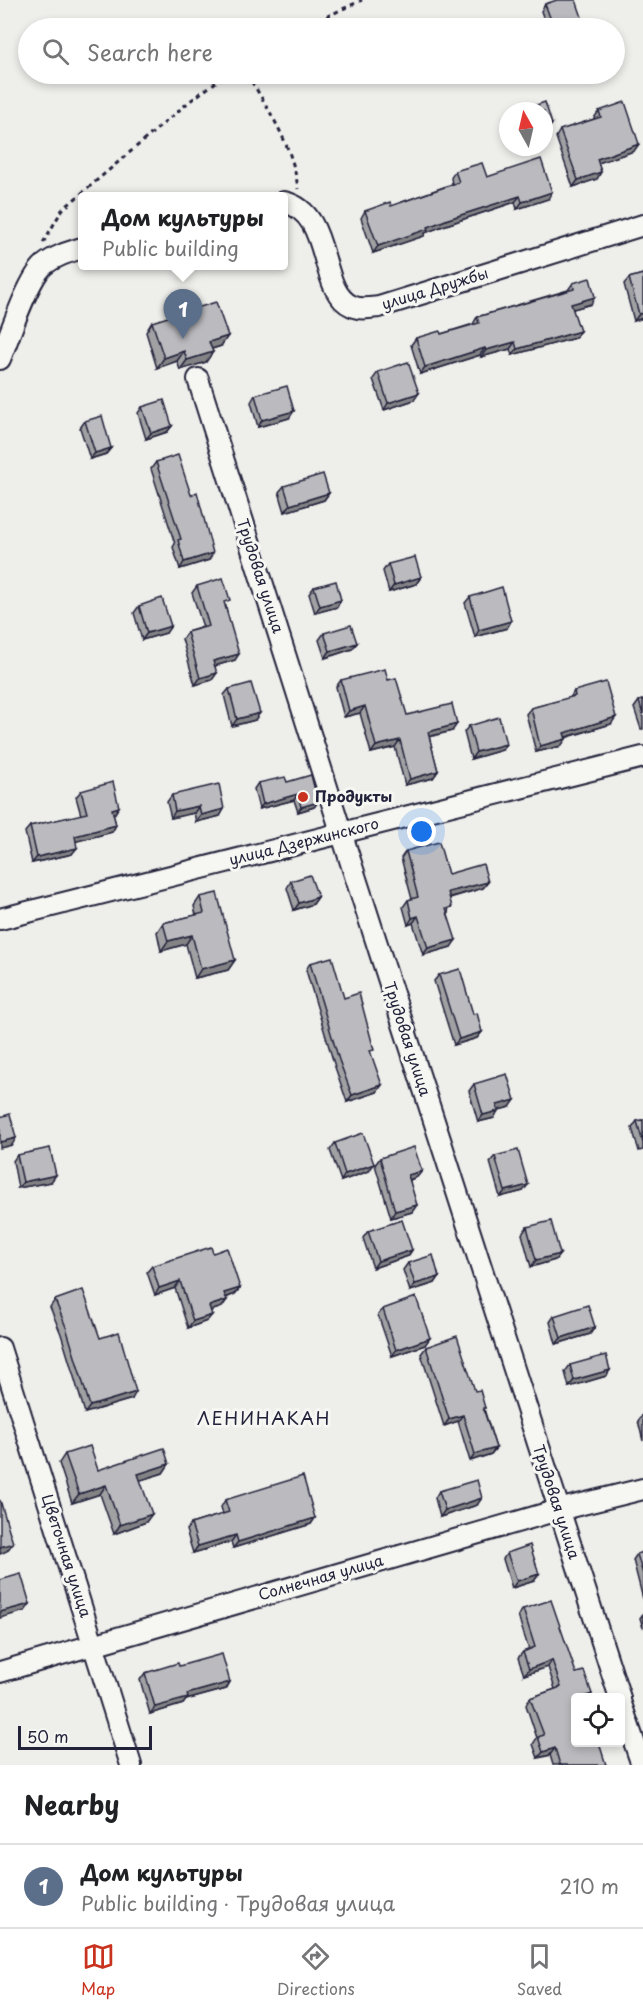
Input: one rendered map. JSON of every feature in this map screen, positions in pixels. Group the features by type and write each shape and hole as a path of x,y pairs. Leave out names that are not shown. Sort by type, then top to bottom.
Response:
{"street":[{"name":"улица Дружбы","path":"292,205 310,220 338,295 350,306 361,309 379,307 643,225"},
{"path":"0,358 32,282 42,267 56,257 78,249"},
{"name":"Трудовая улица","path":"198,380 618,1693"},
{"name":"улица Дзержинского","path":"0,920 643,757"},
{"name":"Цветочная улица","path":"0,1348 131,1765"},
{"name":"Солнечная улица","path":"0,1672 558,1510 643,1489"},
{"name":"Трудовая улица","path":"625,1714 642,1765"}],"path":[{"path":"323,18 362,0"},
{"path":"83,192 213,84"},
{"path":"253,84 278,123 296,173 292,205"},
{"path":"40,248 62,210 78,196"}],"building":[{"path":"557,0 576,0 582,18 550,18 545,4"},
{"path":"625,102 639,144 597,159 601,172 578,180 560,130 601,117 599,111"},
{"path":"541,159 552,192 522,202 520,196 448,219 428,229 378,246 365,211 390,202 391,206 459,182 455,171 482,163 487,177"},
{"path":"643,274 643,313 639,314 629,278"},
{"path":"590,278 595,297 571,304 580,331 517,349 515,342 486,350 485,348 425,367 416,338 440,331 441,334 479,323 477,317 574,289 573,283"},
{"path":"216,302 228,336 209,342 213,352 187,360 184,351 164,358 152,322"},
{"path":"408,362 419,393 388,403 378,372"},
{"path":"287,386 294,411 262,420 255,395"},
{"path":"164,400 172,426 151,433 142,407"},
{"path":"102,416 111,448 95,453 85,421"},
{"path":"178,455 191,495 197,492 213,553 184,562 178,540 181,539 156,462"},
{"path":"323,474 329,493 290,505 284,486"},
{"path":"415,557 421,577 394,585 388,564"},
{"path":"223,578 230,600 224,602 239,654 213,661 217,673 200,678 187,632 209,626 197,586"},
{"path":"336,581 341,600 320,606 314,587"},
{"path":"502,587 511,621 479,630 470,597"},
{"path":"162,598 171,626 147,633 139,606"},
{"path":"351,625 357,643 330,651 324,633"},
{"path":"385,669 388,680 396,678 407,715 452,704 457,724 428,732 438,771 410,779 400,740 376,746 365,706 349,711 341,680"},
{"path":"606,682 616,717 564,733 566,739 540,746 531,708 575,696 574,691"},
{"path":"251,683 260,713 237,719 229,689"},
{"path":"643,700 643,715 639,701"},
{"path":"499,717 506,744 476,752 469,726"},
{"path":"311,775 318,802 301,807 298,794 263,804 258,783 285,777 287,782"},
{"path":"113,782 119,807 112,809 116,825 75,836 77,848 37,857 30,826 87,813 81,791"},
{"path":"219,784 224,809 201,815 199,806 175,811 172,795"},
{"path":"439,842 448,874 483,864 488,882 448,892 452,907 446,909 456,940 428,948 418,916 412,918 408,900 418,897 406,851"},
{"path":"310,875 318,897 299,903 291,881"},
{"path":"217,893 235,960 201,969 192,935 168,941 163,923 204,913 200,897"},
{"path":"332,957 344,998 359,993 374,1050 370,1051 382,1085 352,1095 310,963"},
{"path":"460,969 473,1014 477,1013 482,1032 459,1039 439,975"},
{"path":"507,1074 515,1100 497,1105 498,1111 483,1115 474,1084"},
{"path":"10,1114 16,1138 0,1142 0,1117"},
{"path":"643,1120 643,1143 637,1121"},
{"path":"363,1133 374,1164 345,1174 335,1143"},
{"path":"414,1147 422,1171 408,1175 417,1205 395,1211 380,1158"},
{"path":"50,1148 56,1175 23,1182 17,1155"},
{"path":"518,1150 528,1185 505,1191 495,1156"},
{"path":"402,1220 412,1250 378,1261 368,1231"},
{"path":"551,1221 560,1254 536,1260 527,1227"},
{"path":"211,1247 213,1253 227,1248 240,1288 224,1293 227,1300 209,1306 212,1315 193,1321 180,1281 159,1288 152,1266"},
{"path":"433,1255 439,1277 415,1284 408,1263"},
{"path":"83,1290 100,1338 119,1332 136,1392 90,1406 66,1327 55,1300"},
{"path":"416,1297 430,1338 396,1350 383,1309"},
{"path":"588,1305 595,1327 561,1338 554,1316"},
{"path":"457,1336 475,1391 480,1390 485,1408 483,1408 496,1448 475,1454 463,1415 449,1419 426,1347"},
{"path":"606,1355 610,1370 574,1380 570,1365"},
{"path":"90,1446 98,1470 164,1448 169,1464 138,1474 152,1514 120,1525 106,1485 79,1494 65,1454"},
{"path":"303,1476 315,1518 238,1542 236,1535 198,1546 191,1524 229,1512 225,1500"},
{"path":"477,1480 482,1498 445,1510 439,1491"},
{"path":"0,1500 13,1543 0,1547"},
{"path":"530,1545 539,1574 517,1581 507,1553"},
{"path":"643,1552 643,1574 637,1554"},
{"path":"21,1574 30,1604 0,1612 0,1580"},
{"path":"551,1600 576,1673 584,1671 592,1693 571,1693 571,1747 600,1747 606,1765 560,1765 555,1748 543,1752 538,1737 544,1735 530,1698 561,1687 552,1660 529,1669 523,1652 535,1647 523,1609"},
{"path":"222,1654 230,1682 187,1694 188,1698 155,1707 145,1673 178,1663 179,1666"}],"place":[{"name":"Дом культуры","path":"183,339"},
{"name":"Продукты","path":"303,797"}],"district":[{"name":"ЛЕНИНАКАН","path":"264,1419"}]}
